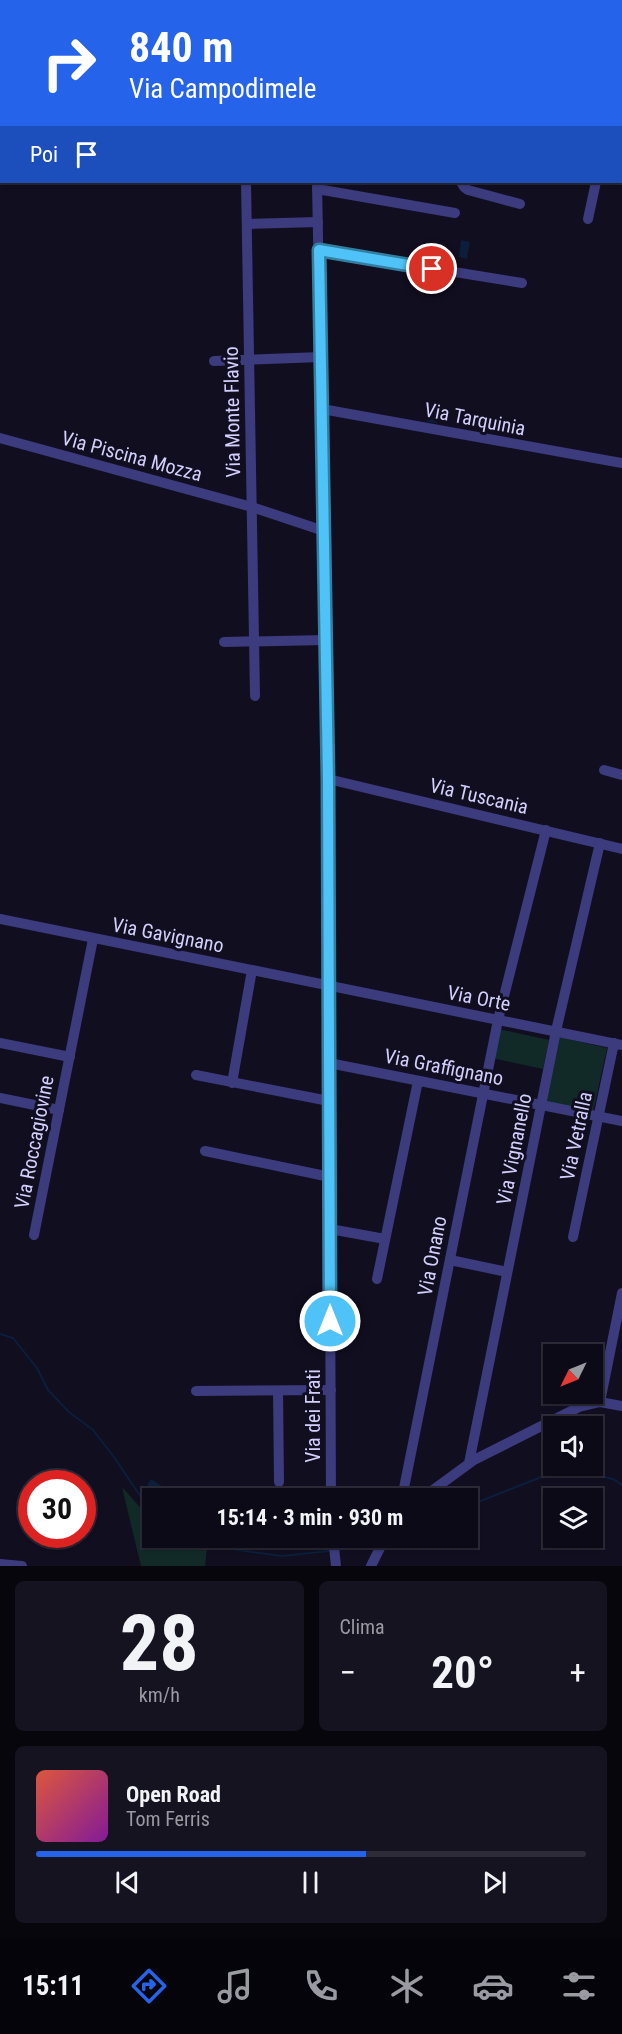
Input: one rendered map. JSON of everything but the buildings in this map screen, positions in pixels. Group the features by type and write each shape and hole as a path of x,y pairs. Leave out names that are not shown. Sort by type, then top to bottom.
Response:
{"street":[{"name":"Via Monte Flavio","path":"246,183 255,696"},
{"path":"462,183 468,190 520,204"},
{"path":"588,219 596,183"},
{"path":"317,185 455,213"},
{"name":"Via dei Frati","path":"317,185 328,779 331,1488"},
{"path":"247,224 318,222"},
{"path":"319,250 522,283"},
{"path":"214,361 321,357"},
{"name":"Via Tarquinia","path":"322,409 622,463"},
{"name":"Via Piscina Mozza","path":"0,438 252,507 324,531"},
{"path":"224,642 326,640"},
{"path":"604,770 622,775"},
{"name":"Via Tuscania","path":"328,779 622,849"},
{"name":"Via Onano","path":"404,1488 482,1093 546,831"},
{"name":"Via Vignanello","path":"469,1463 556,1032 600,843"},
{"name":"Via Gavignano","path":"0,919 329,986"},
{"name":"Via Roccagiovine","path":"34,1235 93,939"},
{"path":"232,1083 252,970"},
{"name":"Via Orte","path":"329,986 618,1044"},
{"name":"Via Roccagiovine","path":"0,1044 70,1057"},
{"name":"Via Vetralla","path":"573,1237 598,1116 618,1044"},
{"name":"Via Graffignano","path":"329,1063 622,1121"},
{"path":"196,1075 329,1101"},
{"path":"377,1279 418,1081"},
{"path":"0,1098 59,1110"},
{"path":"205,1151 330,1177"},
{"path":"330,1229 385,1239"},
{"path":"450,1260 507,1272"},
{"path":"603,1387 622,1293"},
{"path":"196,1391 331,1390"},
{"path":"278,1391 279,1482"},
{"path":"603,1403 622,1406"},
{"path":"435,1488 469,1463 579,1407 592,1404"},
{"path":"371,1566 380,1548"},
{"path":"0,1564 22,1566"}],"green space":[{"path":"499,1029 549,1040 543,1069 492,1058"},
{"path":"558,1037 607,1048 593,1112 544,1102"},
{"path":"122,1487 142,1510 142,1548 207,1548 205,1566 141,1566"}],"water":[{"path":"461,240 470,242 467,259 459,257"},
{"path":"430,404 440,406 437,423 427,422"},
{"path":"151,1479 165,1488 147,1488"}],"waterway":[{"path":"0,1334 13,1338 37,1368 48,1390 69,1412 93,1430 142,1499"},
{"path":"478,1502 549,1474 576,1470 613,1479 622,1485"},
{"path":"231,1548 282,1556 329,1551"},
{"path":"338,1550 351,1548"}],"route":[{"path":"330,1321 328,779 319,250 432,269"}]}
